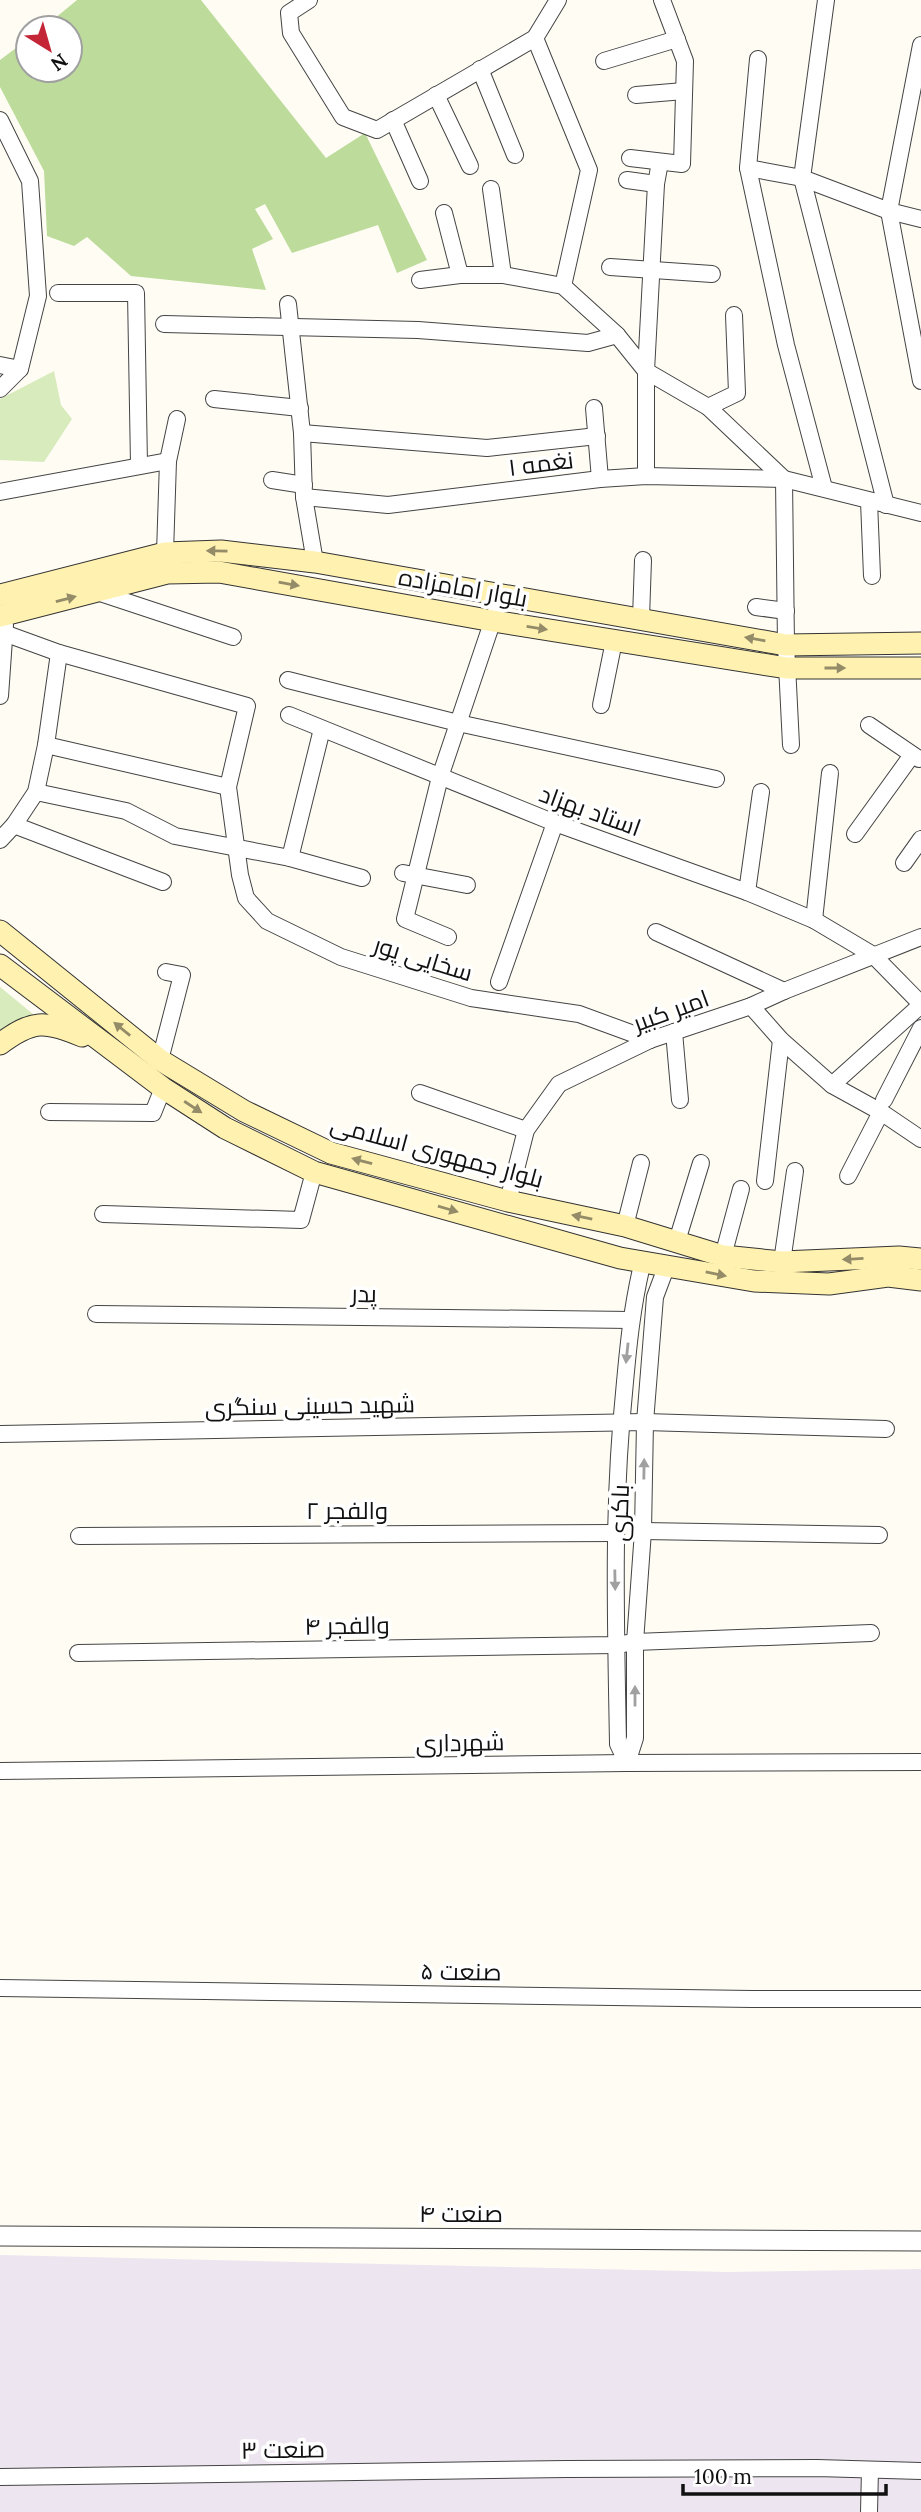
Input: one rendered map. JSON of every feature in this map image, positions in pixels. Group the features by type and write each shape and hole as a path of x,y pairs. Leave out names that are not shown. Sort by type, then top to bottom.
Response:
{"main road":[{"name":"بلوار امامزاده","path":"3,615 165,553 221,551 314,562 786,645 921,643"},
{"name":"بلوار امامزاده","path":"3,615 167,573 219,572 494,621 787,668 921,668"},
{"name":"بلوار جمهوری اسلامی","path":"0,931 160,1060 244,1111 331,1153 508,1201 625,1226 723,1256 782,1262 899,1257 921,1259"},
{"path":"0,965 163,1088 225,1128 314,1172 620,1258 754,1282 829,1284 888,1276 921,1280"},
{"path":"0,1044 19,1030 40,1025 66,1029 107,1046"},
{"path":"620,1258 625,1226"}],"street":[{"path":"309,0 289,13 290,33 343,117 377,130 534,38 558,0"},
{"path":"630,158 682,164 685,61 662,0"},
{"path":"826,0 802,178 886,505"},
{"path":"534,38 589,170 564,286"},
{"path":"604,61 677,39"},
{"path":"921,45 889,211 921,381"},
{"path":"758,59 748,168 786,345 824,488"},
{"path":"480,69 515,155"},
{"path":"636,95 684,91"},
{"path":"436,96 470,166"},
{"path":"0,120 30,181 38,296 20,369 0,389"},
{"path":"393,120 420,181"},
{"path":"646,476 646,370 656,184 660,162"},
{"path":"748,168 802,178 889,211 921,219"},
{"path":"627,180 656,184"},
{"path":"491,189 503,275"},
{"path":"444,213 460,275"},
{"path":"610,267 712,274"},
{"path":"420,279 503,275 564,286 617,335 646,370 708,407 784,479 786,645 791,745"},
{"path":"58,293 136,293 139,464"},
{"path":"288,304 300,408 304,491 314,562"},
{"path":"708,407 737,393 734,315"},
{"path":"164,324 418,330 588,343 617,335"},
{"path":"0,365 20,369"},
{"path":"214,399 300,408"},
{"path":"594,408 600,479"},
{"path":"165,553 168,461 177,419"},
{"path":"302,433 487,448 597,436"},
{"path":"0,492 139,464 168,461"},
{"name":"نغمه ۱","path":"272,480 304,491 388,505 600,479 646,476 784,479 921,513"},
{"path":"869,500 872,576"},
{"path":"640,618 643,560"},
{"path":"94,591 233,637"},
{"path":"448,937 405,919 409,875 501,596"},
{"path":"756,607 786,611"},
{"path":"3,615 59,653 247,706 228,787 46,745"},
{"path":"0,691 3,615"},
{"path":"601,705 614,641"},
{"path":"0,840 14,825 36,792 46,745 59,653"},
{"path":"288,680 458,723 716,779"},
{"name":"استاد بهزاد","path":"289,715 555,823 747,892 814,920 873,955 921,1004"},
{"path":"855,834 917,758 869,725"},
{"path":"289,858 322,729"},
{"path":"814,920 830,773"},
{"name":"سخایی پور","path":"228,787 240,875 246,898 267,921 341,957 471,998 579,1014 650,1040"},
{"path":"36,792 126,811 175,836 289,858 362,878"},
{"path":"747,892 761,792"},
{"path":"499,982 555,823"},
{"path":"14,825 163,882"},
{"path":"904,863 921,839"},
{"path":"409,875 467,885"},
{"path":"656,932 784,991"},
{"name":"امیر کبیر","path":"508,1201 526,1130 559,1084 650,1040 751,1006 921,937"},
{"path":"160,1060 182,975 166,972"},
{"path":"832,1084 921,1004"},
{"path":"751,1006 781,1040 832,1084 882,1106 921,1139"},
{"path":"848,1176 921,1028"},
{"path":"674,1032 680,1100"},
{"path":"765,1181 781,1040"},
{"path":"49,1112 153,1113 163,1088"},
{"path":"420,1093 526,1130"},
{"path":"625,1226 641,1163"},
{"path":"677,1241 701,1163"},
{"path":"782,1262 795,1171"},
{"path":"103,1214 301,1220 314,1172"},
{"path":"723,1256 741,1189"},
{"path":"627,1763 618,1745 615,1533 621,1423 631,1320 643,1261"},
{"name":"باکری","path":"627,1763 635,1738 635,1642 643,1531 645,1422 655,1297 667,1265"},
{"path":"635,1294 646,1287 655,1297"},
{"name":"پدر","path":"96,1314 631,1320"},
{"name":"شهید حسینی سنگری","path":"0,1434 645,1422 886,1429"},
{"path":"643,1531 878,1535"},
{"name":"والفجر ۲","path":"79,1536 615,1533"},
{"name":"والفجر ۴","path":"78,1653 616,1645 635,1642 871,1633"},
{"name":"شهرداری","path":"0,1771 921,1762"},
{"name":"صنعت ۵","path":"0,1988 921,1999"},
{"name":"صنعت ۴","path":"0,2236 921,2241"},
{"name":"صنعت ۳","path":"0,2477 567,2469 870,2470"},
{"path":"869,2512 870,2470 921,2471"}],"shaded area":[{"path":"0,2255 727,2272 921,2269 921,2512 0,2512"}],"green space":[{"path":"77,0 201,0 326,158 365,133 427,260 397,273 378,225 292,253 265,204 255,209 273,239 252,249 266,290 131,276 87,237 74,246 47,236 44,171 0,87 0,60 14,50 14,84 84,84 84,14 60,14"},
{"path":"54,371 61,405 72,419 44,462 0,460 0,399"},
{"path":"0,987 39,1019 0,1030"}]}
